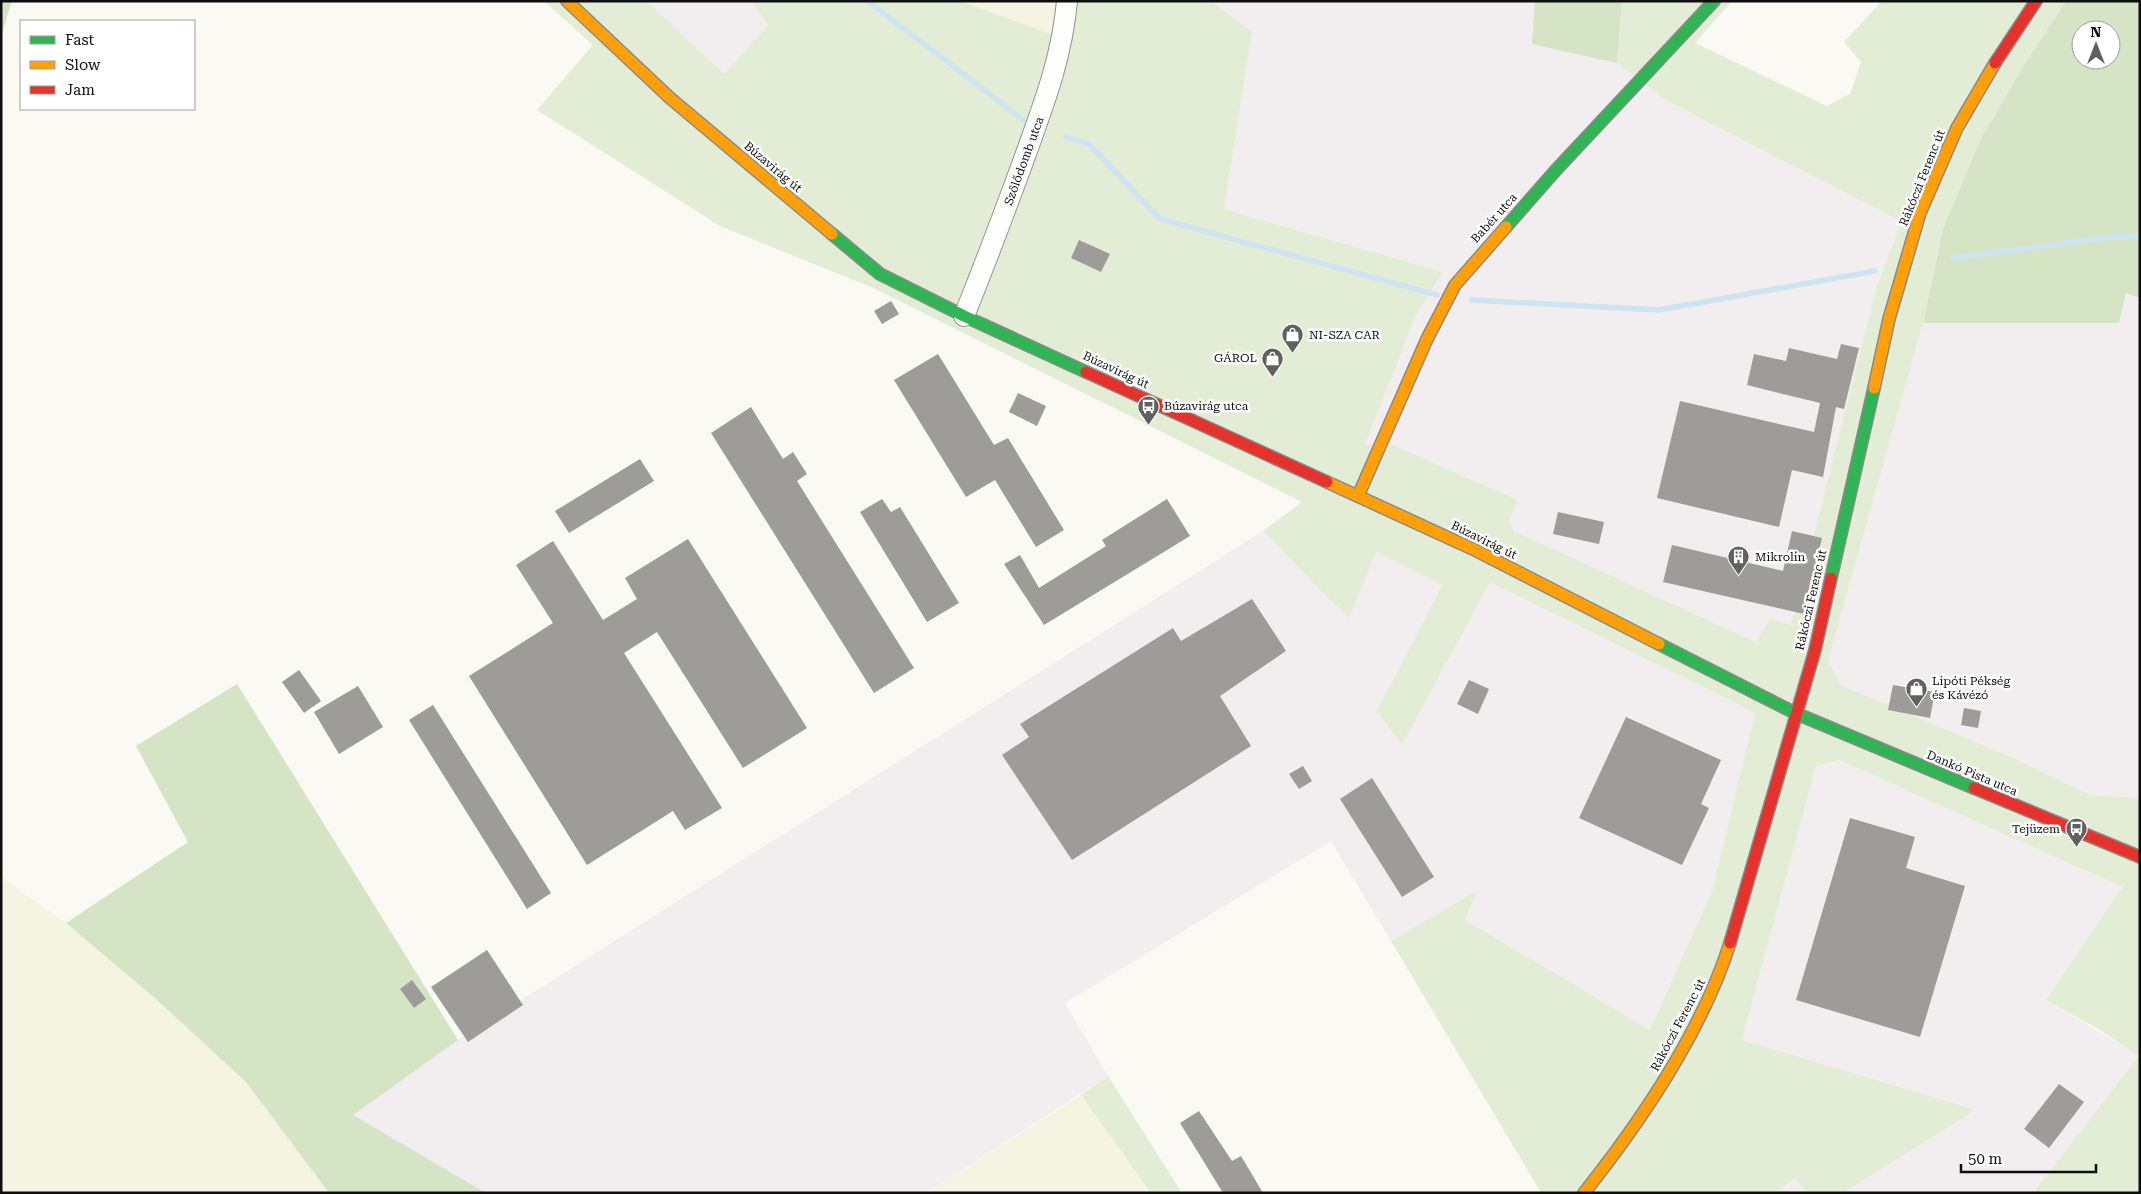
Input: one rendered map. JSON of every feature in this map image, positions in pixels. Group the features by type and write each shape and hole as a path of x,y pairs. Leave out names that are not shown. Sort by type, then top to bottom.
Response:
{"street":[{"name":"Búzavirág út","path":"567,1 670,98 880,274 964,316 1477,551 1794,713"},
{"name":"Szőlődomb utca","path":"964,316 996,238 1051,86 1064,38 1067,1"},
{"name":"Babér utca","path":"1358,496 1427,339 1455,285 1556,170 1714,1"},
{"name":"Rákóczi Ferenc út","path":"1584,1193 1618,1150 1655,1095 1710,997 1742,910 1781,772 1794,713 1814,650 1889,319 1920,213 1957,128 2008,41 2036,1"},
{"name":"Dankó Pista utca","path":"1794,713 2140,857"}],"shaded area":[{"path":"647,1 751,1 768,25 724,74"},
{"path":"1211,1 1622,1 1617,63 1665,100 1901,221 1876,289 1791,625 1770,618 1756,642 1514,531 1509,521 1518,500 1393,445 1365,445 1416,315 1443,272 1224,209 1252,32"},
{"path":"2126,293 2140,298 2140,798 2090,795 2011,757 1841,685 1828,661 1923,323 2118,323"},
{"path":"1263,531 1349,619 1376,552 1442,585 1377,711 1402,745 1490,582 1755,713 1712,891 1650,1031 1465,920 1478,890 1391,941 1331,841 1065,1003 1108,1076 926,1193 486,1193 352,1115 458,1040"},
{"path":"1839,760 2122,887 2046,1000 2140,1056 2033,1193 1843,1193 1968,1115 1742,1040 1816,766"},
{"path":"1796,1178 1806,1193 1774,1193"}],"green space":[{"path":"1,1 12,1 3,30 1,29"},
{"path":"544,1 647,1 724,74 768,25 751,1 960,1 1051,34 1055,1 1211,1 1252,32 1224,209 1443,272 1416,315 1365,445 1393,445 1518,500 1509,521 1514,531 1756,642 1770,618 1791,625 1876,289 1901,221 1665,100 1617,63 1622,1 1732,1 1695,43 1827,106 1850,94 1861,62 1844,42 1882,1 2066,1 2027,60 1980,140 1943,229 1923,323 1828,661 1841,685 2011,757 2090,795 2140,798 2140,1193 2033,1193 2139,1056 2098,1029 2046,1000 2122,887 1839,760 1816,766 1742,1040 1972,1109 1968,1115 1843,1193 1806,1193 1796,1178 1774,1193 1537,1193 1540,1191 1391,941 1478,890 1465,920 1650,1030 1712,891 1755,713 1490,582 1402,745 1377,711 1442,585 1376,552 1349,619 1263,531 1302,502 871,287 720,226 537,110 593,45"},
{"path":"960,1 1055,1 1051,34"},
{"path":"1535,1 1622,1 1617,63 1532,44"},
{"path":"2066,1 2140,1 2140,298 2126,293 2119,323 1923,323 1943,229 1980,140 2027,60"},
{"path":"237,684 458,1040 353,1115 486,1193 329,1193 246,1082 157,1000 66,923 188,842 136,746"},
{"path":"1,877 66,923 157,1000 246,1082 329,1193 1,1193"},
{"path":"1108,1076 1182,1193 1151,1193 1081,1095"},
{"path":"1081,1095 1151,1193 926,1193"}],"building":[{"path":"1079,240 1110,254 1101,272 1071,258"},
{"path":"891,301 899,314 882,324 874,311"},
{"path":"1841,344 1859,348 1844,409 1836,407 1823,477 1792,470 1779,527 1657,498 1680,401 1814,432 1820,403 1747,385 1754,354 1786,361 1789,348 1837,359"},
{"path":"938,354 994,445 1008,438 1064,530 1036,547 995,480 966,497 894,380"},
{"path":"1018,393 1046,406 1037,426 1009,412"},
{"path":"751,407 783,459 793,452 807,474 797,481 914,668 874,693 711,433"},
{"path":"640,459 654,481 569,533 555,511"},
{"path":"882,499 891,512 900,507 959,603 927,622 860,512"},
{"path":"1167,499 1190,536 1044,625 1004,564 1020,555 1039,588 1106,546 1102,540"},
{"path":"1558,512 1604,522 1599,544 1553,534"},
{"name":"Mikrolin","path":"1792,531 1822,538 1804,614 1663,582 1672,545 1783,571"},
{"path":"688,539 807,728 743,768 657,632 624,653 722,808 685,830 673,811 587,865 469,676 553,623 516,565 553,541 603,620 637,599 625,578"},
{"path":"1252,599 1286,651 1220,696 1251,746 1072,860 1002,755 1029,737 1020,724 1173,628 1181,641"},
{"path":"299,670 321,701 304,713 282,682"},
{"path":"1469,680 1489,689 1478,714 1457,704"},
{"path":"1893,685 1935,692 1930,718 1888,710"},
{"path":"358,686 383,727 339,754 314,712"},
{"path":"433,705 551,893 527,909 409,720"},
{"path":"1964,708 1981,711 1978,728 1961,725"},
{"path":"1626,717 1721,760 1701,804 1709,808 1682,865 1579,818"},
{"path":"1303,766 1312,781 1299,789 1289,774"},
{"path":"1372,778 1434,877 1402,897 1340,799"},
{"path":"1850,818 1915,837 1906,868 1965,886 1920,1037 1796,1000"},
{"path":"487,950 523,1005 468,1042 431,987"},
{"path":"412,980 426,999 414,1008 400,989"},
{"path":"2059,1084 2084,1102 2049,1148 2024,1129"},
{"path":"1199,1111 1232,1161 1241,1156 1263,1193 1223,1193 1180,1123"}],"waterway":[{"path":"868,1 1026,122"},
{"path":"1066,137 1089,144 1160,219 1437,295"},
{"path":"1953,258 2110,237 2140,236"},
{"path":"1472,300 1659,310 1875,271"}],"traffic: fast":[{"path":"1506,227 1556,170 1714,1"},
{"path":"832,234 880,274 964,316 1086,372"},
{"path":"1831,578 1874,388"},
{"path":"1659,644 1795,713 1974,788"}],"traffic: slow":[{"path":"567,1 670,98 832,234"},
{"path":"1874,388 1889,319 1920,213 1957,128 1995,63"},
{"path":"1358,496 1427,339 1455,285 1506,227"},
{"path":"1327,482 1477,551 1659,644"},
{"path":"1584,1193 1627,1136 1687,1042 1704,1009 1730,943"}],"traffic: jam":[{"path":"1995,63 2036,1"},
{"path":"1086,372 1327,482"},
{"path":"1730,943 1815,650 1831,578"},
{"path":"1974,788 2140,857"}],"place":[{"name":"NI-SZA CAR","path":"1293,354"},
{"name":"GÁROL","path":"1273,377"},
{"name":"Búzavirág utca","path":"1148,425"},
{"name":"Mikrolin","path":"1739,576"},
{"name":"Lipóti Pékség és Kávézó","path":"1916,707"},
{"name":"Tejüzem","path":"2076,848"}]}
